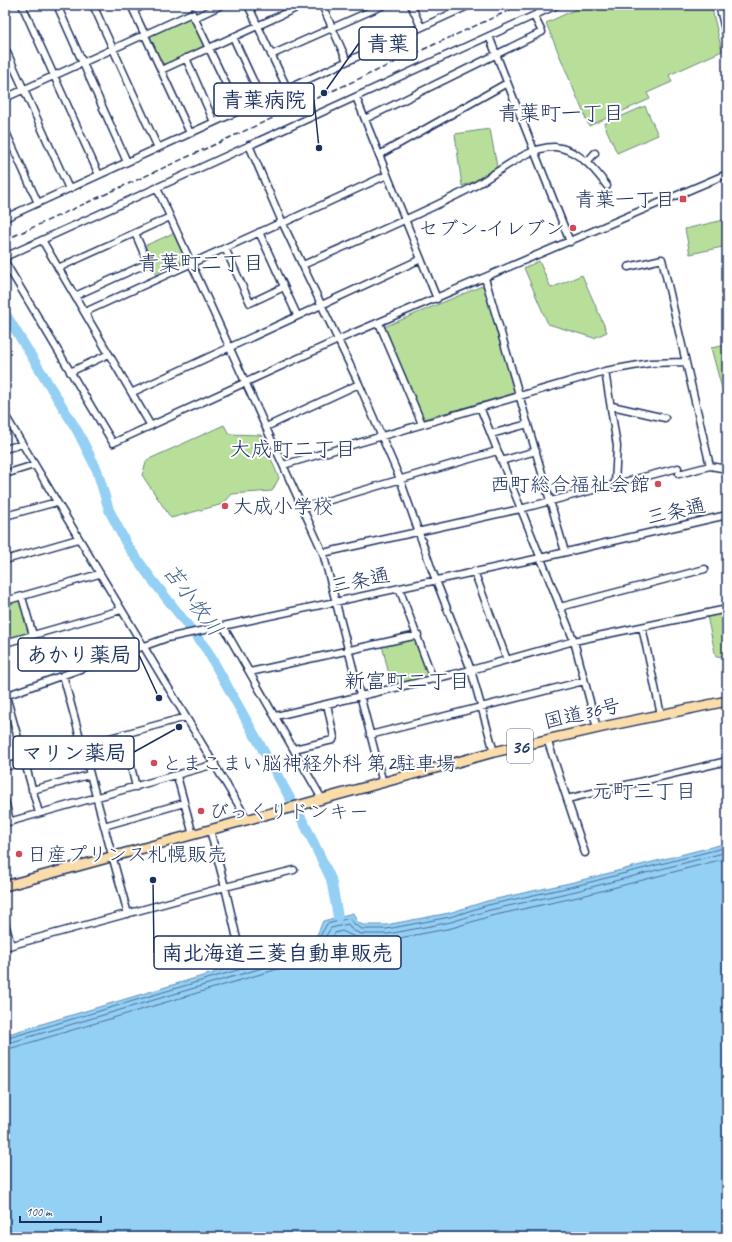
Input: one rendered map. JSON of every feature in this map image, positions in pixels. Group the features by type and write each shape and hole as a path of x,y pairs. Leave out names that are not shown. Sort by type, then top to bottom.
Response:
{"highway":[{"name":"国道36号","path":"5,886 494,752 597,728 727,701"}],"street":[{"path":"22,5 99,175"},
{"path":"57,5 127,162"},
{"path":"93,5 158,148"},
{"path":"145,5 132,8 190,133"},
{"path":"194,18 222,5"},
{"path":"248,5 287,88"},
{"path":"161,70 303,5"},
{"path":"322,5 347,61"},
{"path":"271,55 384,5"},
{"path":"411,5 421,27"},
{"path":"6,215 69,189 470,5"},
{"path":"557,5 7,256 5,262 113,443 339,340 727,174"},
{"path":"719,5 727,38"},
{"path":"5,98 192,13 238,111"},
{"path":"365,120 542,32 534,16"},
{"path":"489,36 570,242"},
{"path":"233,37 262,100"},
{"path":"5,48 69,189"},
{"path":"186,58 214,122"},
{"path":"379,155 508,83"},
{"path":"356,97 437,299"},
{"path":"5,130 38,203"},
{"path":"249,145 303,266 359,384 400,479 436,580 471,670 494,752"},
{"path":"303,266 470,189 534,151 554,147 563,148 587,162 607,186"},
{"path":"587,162 595,153"},
{"path":"85,312 387,175"},
{"path":"157,188 323,552 383,783"},
{"path":"58,268 170,217"},
{"path":"259,232 297,315"},
{"path":"75,296 148,263 135,233"},
{"path":"42,240 152,426"},
{"path":"225,248 250,302 284,287"},
{"path":"132,392 421,259"},
{"path":"628,268 662,259 710,466"},
{"path":"485,278 565,552"},
{"path":"379,323 422,424"},
{"path":"70,372 109,354"},
{"path":"283,465 605,371 650,363 685,362"},
{"path":"605,371 612,406 617,446 615,484"},
{"path":"266,427 359,384"},
{"path":"612,406 665,418"},
{"path":"480,407 574,641 597,728"},
{"path":"5,415 78,539 215,764 247,820"},
{"path":"491,434 528,424"},
{"path":"5,449 22,444"},
{"path":"501,460 536,450"},
{"path":"303,508 498,451"},
{"path":"5,474 34,465"},
{"path":"323,552 520,508 615,484 678,471 710,466 727,469"},
{"path":"5,516 57,502"},
{"name":"三条通","path":"5,695 166,638 540,558 727,515"},
{"path":"5,560 78,539"},
{"path":"560,607 704,569"},
{"path":"474,572 507,660"},
{"path":"5,601 100,574"},
{"path":"399,588 418,635 433,679"},
{"path":"22,597 33,635"},
{"path":"276,716 471,670 574,641 727,609"},
{"path":"5,643 121,610"},
{"path":"223,626 276,716 318,800"},
{"path":"642,627 661,715"},
{"path":"250,672 418,635"},
{"path":"63,675 128,914"},
{"path":"370,735 584,681"},
{"path":"5,695 39,813"},
{"path":"294,750 333,740 334,737 327,704"},
{"path":"5,767 186,717"},
{"path":"123,734 136,786"},
{"path":"548,739 585,853"},
{"path":"567,799 727,761"},
{"path":"5,801 8,822 177,776 215,764"},
{"path":"32,790 90,775"},
{"path":"177,776 193,835"},
{"path":"104,826 184,803"},
{"path":"210,830 237,939"},
{"path":"5,923 8,946 294,870"}],"green space":[{"path":"585,5 711,5 722,51 669,75 672,82 647,93 650,99 589,126 546,23"},
{"path":"190,17 204,46 166,64 162,63 150,38 151,34"},
{"path":"645,106 658,135 617,153 604,124"},
{"path":"490,129 497,167 473,182 462,186 455,134"},
{"path":"724,220 727,235 727,246 690,254 685,229"},
{"path":"174,233 186,260 156,273 144,246"},
{"path":"539,261 551,288 582,275 607,332 594,338 548,324 524,268"},
{"path":"482,286 484,287 515,391 513,394 423,419 384,327"},
{"path":"727,345 727,407 711,348"},
{"path":"224,425 229,434 261,435 279,478 272,491 232,494 223,504 171,518 142,475 147,460"},
{"path":"21,600 30,634 5,641 5,604"},
{"path":"727,612 727,655 716,657 707,616"},
{"path":"413,638 416,639 429,675 428,678 395,685 391,683 382,645"}],"water":[{"path":"727,843 727,1237 5,1237 5,1035 293,949 317,935 323,921 353,913 357,922 363,925 386,925 449,913 487,901 574,882"}],"waterway":[{"name":"苫小牧川","path":"5,313 78,432 97,470 109,510 127,545 207,650 305,825 331,879 338,917"}],"railway":[{"path":"5,240 521,5"}],"place":[{"name":"青葉","path":"324,93"},
{"name":"青葉病院","path":"319,148"},
{"name":"青葉一丁目","path":"683,199"},
{"name":"セブン-イレブン","path":"573,228"},
{"name":"西町総合福祉会館","path":"658,484"},
{"name":"大成小学校","path":"225,506"},
{"name":"あかり薬局","path":"159,698"},
{"name":"マリン薬局","path":"179,727"},
{"name":"とまこまい脳神経外科 第2駐車場","path":"154,763"},
{"name":"びっくりドンキー","path":"201,811"},
{"name":"日産プリンス札幌販売","path":"19,854"},
{"name":"南北海道三菱自動車販売","path":"153,880"}],"district":[{"name":"青葉町一丁目","path":"561,113"},
{"name":"青葉町二丁目","path":"201,263"},
{"name":"大成町二丁目","path":"293,449"},
{"name":"新富町二丁目","path":"407,681"},
{"name":"元町三丁目","path":"644,791"}]}
